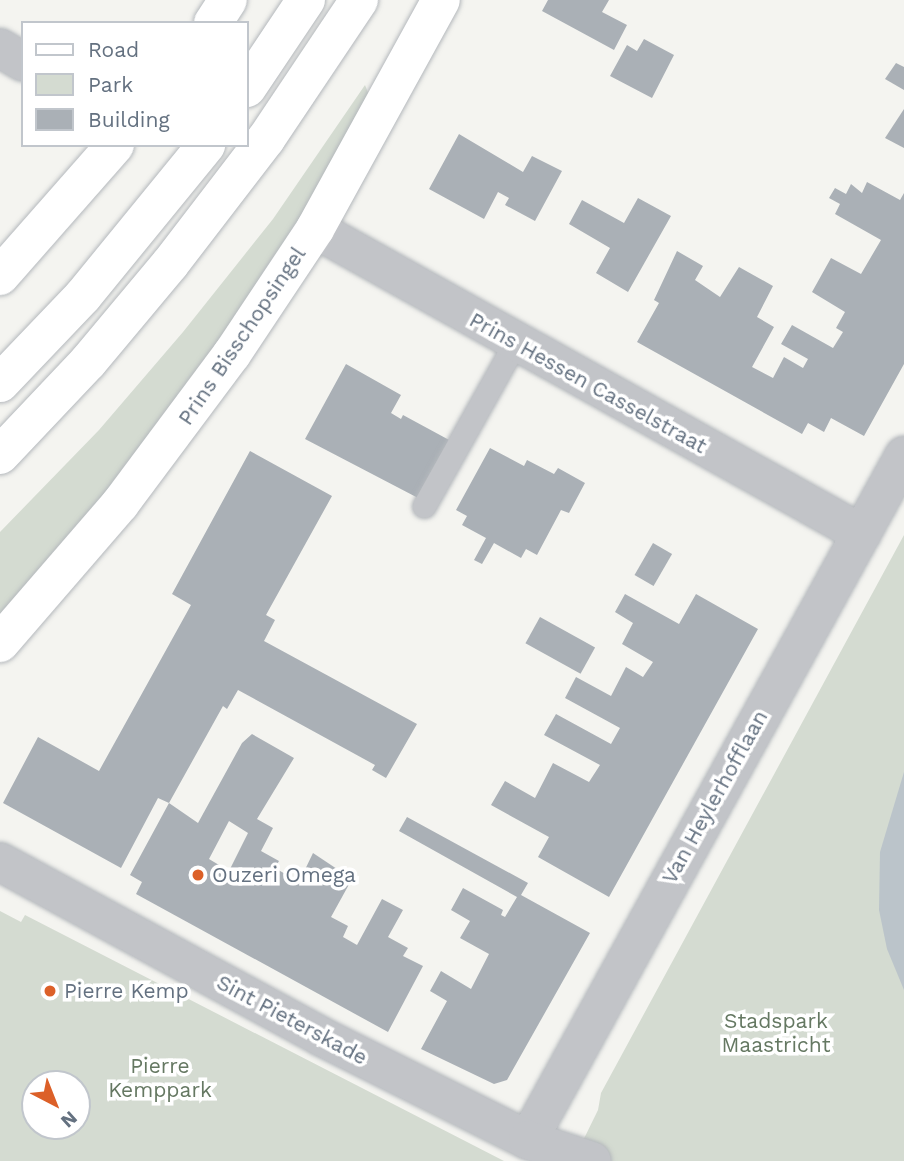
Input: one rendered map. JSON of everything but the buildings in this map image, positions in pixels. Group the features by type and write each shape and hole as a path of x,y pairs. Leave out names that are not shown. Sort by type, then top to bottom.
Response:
{"main road":[{"path":"214,21 229,0"},
{"path":"248,87 306,0"},
{"path":"0,455 170,264 267,139 359,0"},
{"name":"Prins Bisschopsingel","path":"0,643 76,558 185,420 315,229 441,0"},
{"path":"0,276 113,147"},
{"path":"0,383 133,238 204,147"}],"street":[{"path":"0,48 21,61"},
{"name":"Prins Hessen Casselstraat","path":"315,229 515,343 862,534"},
{"name":"Van Heylerhofflaan","path":"528,1140 904,456"},
{"name":"Sint Pieterskade","path":"0,862 320,1037 528,1140 592,1161"}],"lane":[{"path":"424,506 515,343"}],"green space":[{"path":"365,85 369,95 302,219 182,405 0,622 0,532 99,430 183,332 273,219"},
{"name":"Stadspark Maastricht","path":"904,535 904,1161 573,1161 598,1110 601,1093"},
{"name":"Pierre Kemppark","path":"0,911 21,922 25,915 504,1161 0,1161"}],"shaded area":[{"path":"904,772 904,990 887,949 879,910 880,852"}],"place":[{"name":"Ouzeri Omega","path":"198,875"},
{"name":"Pierre Kemp","path":"50,991"}]}
